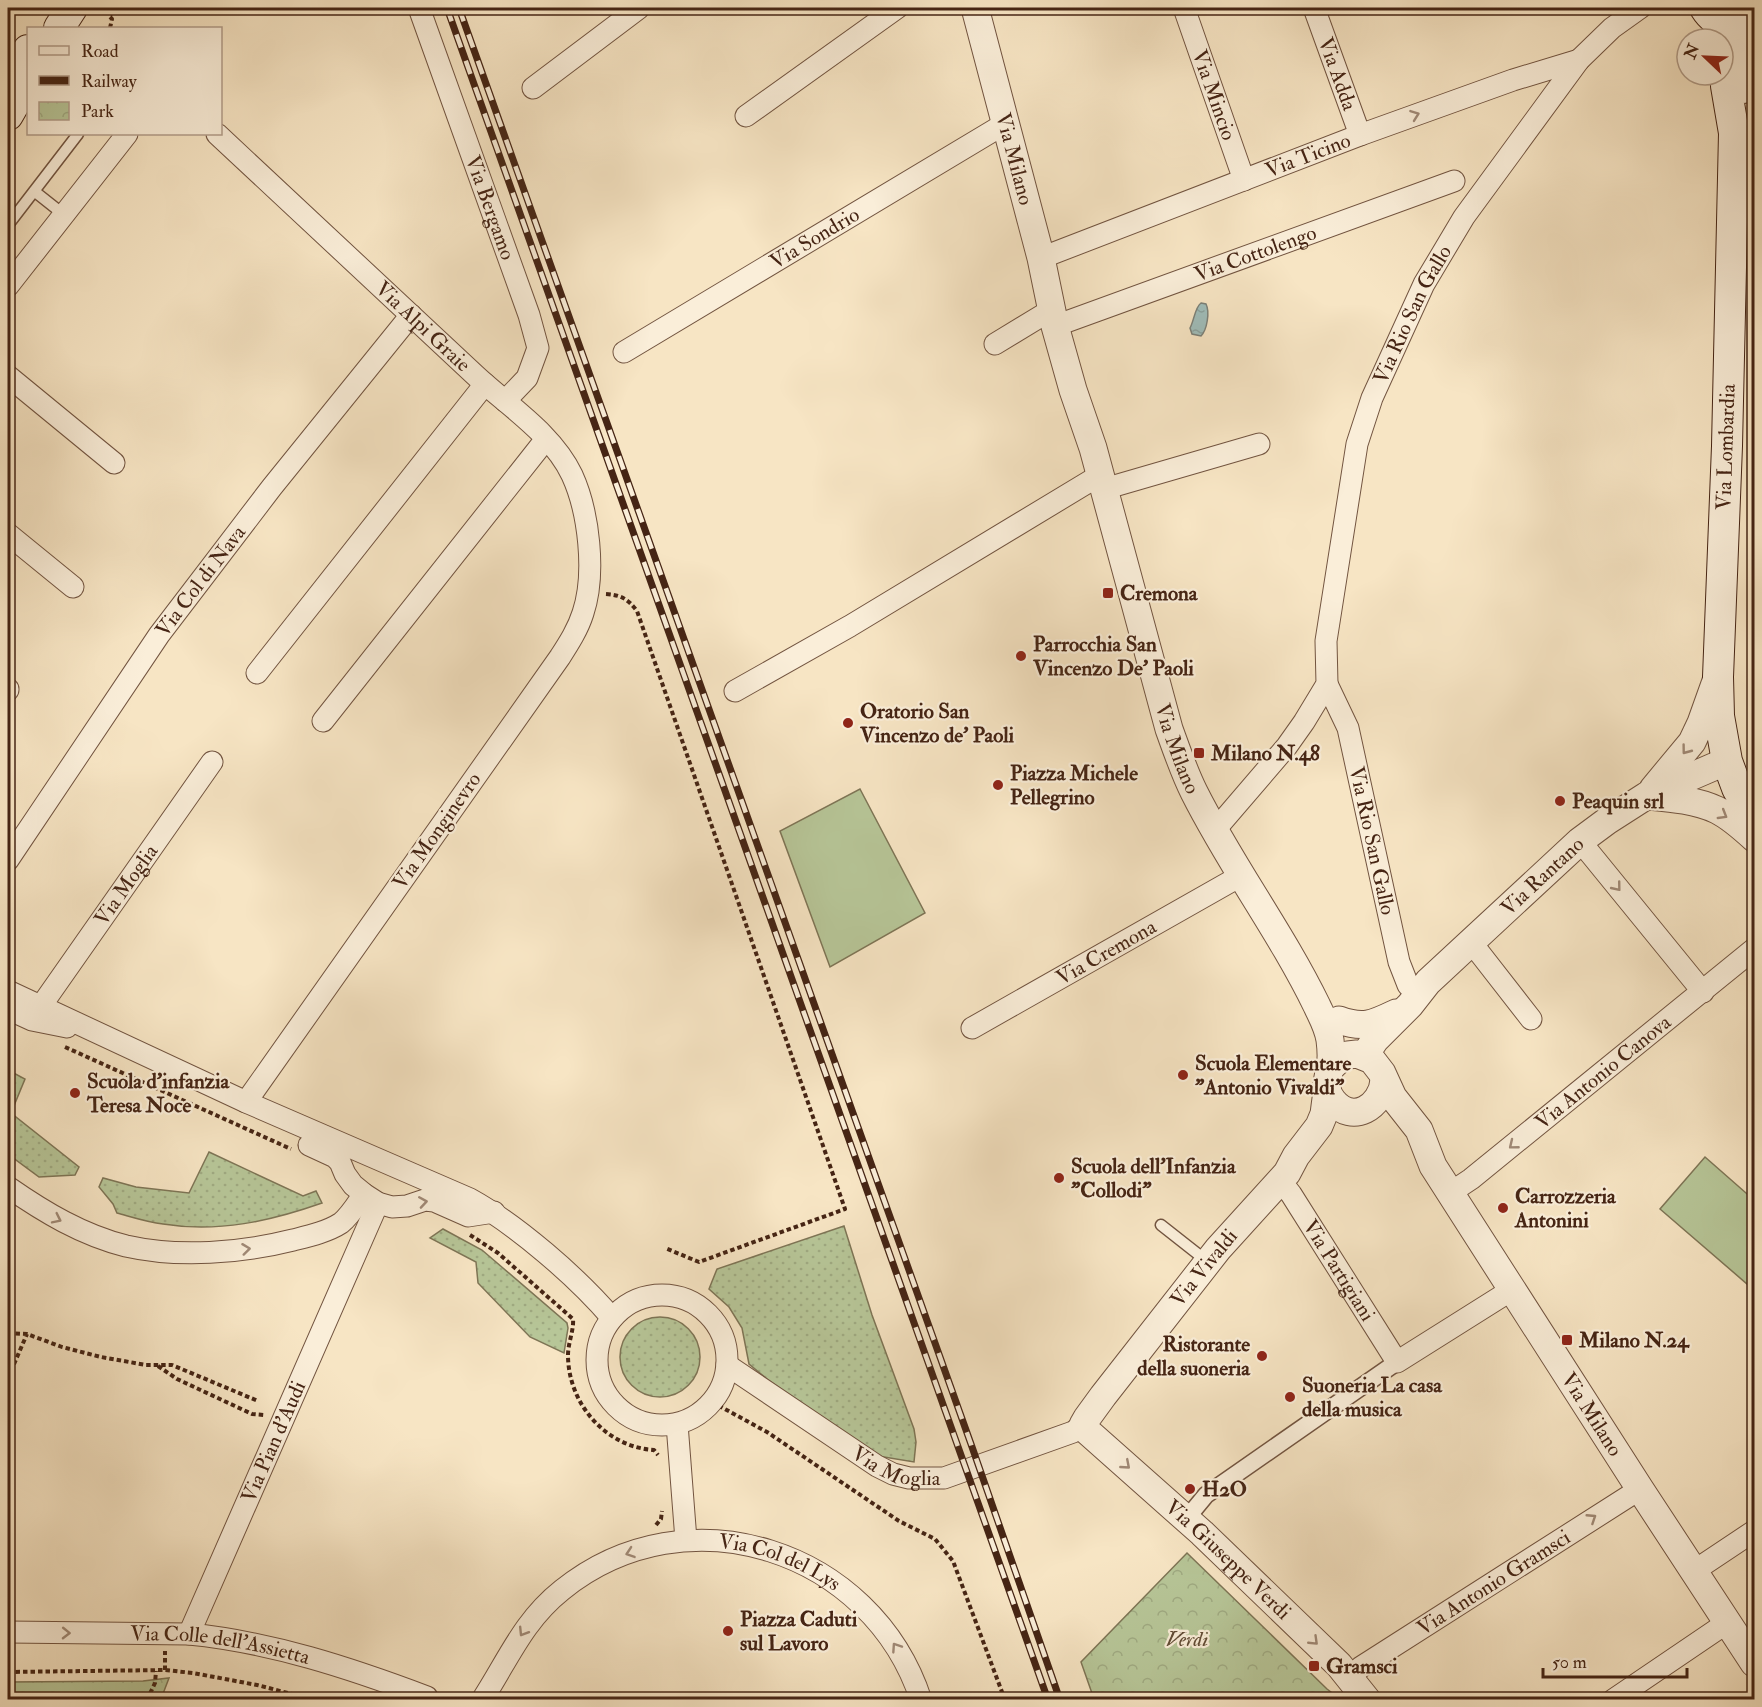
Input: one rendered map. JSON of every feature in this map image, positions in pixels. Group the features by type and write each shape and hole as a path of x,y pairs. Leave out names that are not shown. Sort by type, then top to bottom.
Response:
{"main road":[{"path":"42,27 54,8"},
{"path":"61,27 72,8"},
{"path":"1710,22 1742,24 1754,18"},
{"name":"Via Lombardia","path":"1754,18 1745,52 1744,86 1734,133 1718,677 1719,716 1727,761 1737,788 1755,818"},
{"name":"Via Lombardia","path":"1710,22 1726,53 1726,86 1734,133"},
{"path":"8,85 27,52"},
{"path":"8,115 27,82"}],"street":[{"name":"Via Bergamo","path":"419,8 529,315 538,348 527,378 505,401"},
{"path":"533,88 639,8"},
{"path":"746,116 897,8"},
{"name":"Via Milano","path":"975,8 1041,258 1053,318 1073,390 1093,448 1169,729 1180,761 1215,830 1298,966 1401,1109 1412,1119 1419,1130 1433,1166 1450,1193 1755,1663"},
{"name":"Via Mincio","path":"1184,8 1244,180"},
{"name":"Via Rio San Gallo","path":"1414,1000 1399,962 1348,728 1327,684 1326,641 1357,444 1372,398 1424,284 1464,217 1579,60 1612,28 1640,8"},
{"name":"Via Adda","path":"1321,9 1360,135"},
{"name":"Via Ticino","path":"1041,258 1360,135 1513,80 1579,60"},
{"name":"Via Sondrio","path":"624,352 1006,123"},
{"path":"8,286 126,135"},
{"name":"Via Alpi Graie","path":"218,135 505,401 560,455 572,475 584,516 588,544"},
{"name":"Via Cottolengo","path":"1053,318 1454,181"},
{"name":"Via Col di Nava","path":"8,860 159,635 273,487 411,315"},
{"path":"995,344 1053,318"},
{"path":"8,376 114,463"},
{"path":"257,673 485,384"},
{"path":"323,721 546,440"},
{"path":"735,692 1102,482 1259,444"},
{"path":"8,534 73,587"},
{"name":"Via Monginevro","path":"246,1102 560,657 576,631 584,612 588,592 590,566 588,544"},
{"name":"Via Rantano","path":"1646,796 1692,742 1718,677"},
{"path":"1215,830 1287,746 1327,684"},
{"name":"Via Rantano","path":"1372,1066 1406,1022 1414,1000 1428,981 1581,841 1606,821 1646,796 1727,761"},
{"name":"Via Moglia","path":"41,1006 212,762"},
{"path":"1646,796 1688,801 1716,810 1755,838"},
{"path":"1581,841 1703,992"},
{"name":"Via Cremona","path":"972,1028 1242,875"},
{"path":"1471,942 1531,1019"},
{"name":"Via Antonio Canova","path":"1450,1193 1755,949"},
{"name":"Via Milano","path":"1298,966 1329,1032 1329,1080 1338,1106 1389,1124 1433,1166"},
{"path":"8,991 246,1102 470,1199 494,1212 560,1267 612,1318"},
{"path":"1339,1020 1361,1026 1373,1023 1414,1000"},
{"path":"8,1009 32,1020 100,1034"},
{"path":"1329,1080 1341,1058 1372,1066 1381,1096 1376,1102 1356,1111"},
{"name":"Via Vivaldi","path":"1083,1425 1092,1410 1208,1262 1283,1177 1319,1126 1324,1114 1329,1080"},
{"name":"Via Vivaldi","path":"1283,1177 1313,1158 1356,1111"},
{"path":"275,1115 301,1142 335,1157 353,1185 371,1198 392,1207 407,1206 425,1200 434,1201 468,1216 494,1212"},
{"name":"Via Partigiani","path":"1283,1177 1291,1194 1397,1362"},
{"path":"8,1187 52,1216 79,1230 126,1246 195,1252 264,1247 322,1232 339,1224 371,1198"},
{"name":"Via Pian d'Audi","path":"189,1634 357,1250 371,1198"},
{"path":"322,1232 343,1238 357,1250"},
{"path":"1187,1518 1206,1495 1397,1362 1513,1289"},
{"path":"666,1295 686,1300 704,1310 717,1326 725,1345 727,1365 724,1379 712,1402 696,1416 677,1424 657,1425 637,1421 619,1410 606,1395 598,1376 596,1356 601,1336 612,1318 627,1305 646,1297 666,1295"},
{"name":"Via Moglia","path":"727,1365 877,1466 893,1474 909,1478 944,1478 1073,1432 1083,1425"},
{"name":"Via Col del Lys","path":"677,1424 686,1540"},
{"name":"Via Giuseppe Verdi","path":"1083,1425 1087,1431 1187,1518 1350,1677 1367,1700"},
{"name":"Via Antonio Gramsci","path":"1350,1677 1361,1667 1640,1489"},
{"path":"1694,1571 1755,1532"},
{"name":"Via Col del Lys","path":"482,1700 529,1622 562,1590 585,1574 627,1553 686,1540 719,1540 767,1550 792,1558 831,1579 866,1609 882,1627 910,1668 921,1700"},
{"path":"1613,1700 1728,1622"},
{"name":"Via Colle dell'Assietta","path":"8,1632 215,1636 317,1659 361,1672 426,1697"}],"lane":[{"path":"8,225 77,135"},
{"path":"34,191 63,214"},
{"path":"1161,1225 1208,1262"}],"path":[{"path":"110,27 112,19 109,16 117,8"},
{"path":"588,592 617,594 628,600 637,611 845,1209 699,1262 665,1248"},
{"path":"60,1044 297,1152"},
{"path":"465,1232 498,1253 573,1319 568,1354 569,1373 580,1403 597,1425 611,1436 635,1447 656,1451 658,1461"},
{"path":"8,1333 27,1334 101,1357 157,1366 172,1365 258,1401"},
{"path":"8,1378 27,1334"},
{"path":"157,1366 177,1379 252,1414"},
{"path":"712,1402 767,1432 900,1521 935,1539 953,1561 1005,1700"},
{"path":"648,1527 660,1523 661,1503"},
{"path":"147,1700 155,1683 156,1671"},
{"path":"8,1672 193,1673 230,1679 315,1700"}],"green space":[{"path":"860,789 925,913 830,967 780,831"},
{"path":"8,1070 25,1079 11,1113 79,1167 75,1175 39,1177 8,1154"},
{"path":"209,1152 303,1196 316,1191 322,1203 244,1224 184,1226 151,1222 117,1213 113,1204 99,1187 103,1178 136,1187 189,1193"},
{"path":"1705,1157 1754,1200 1754,1290 1660,1209"},
{"path":"844,1226 872,1315 914,1429 916,1442 914,1462 878,1456 852,1440 749,1364 742,1328 729,1307 709,1289 717,1269"},
{"path":"443,1229 482,1250 567,1323 564,1353 530,1337 478,1283 476,1262 430,1238"},
{"path":"660,1317 675,1320 688,1329 697,1342 700,1357 697,1372 688,1385 675,1394 660,1397 645,1394 632,1385 623,1372 620,1357 623,1342 632,1329 645,1320"},
{"name":"Verdi","path":"1187,1553 1340,1699 1094,1699 1081,1662"},
{"path":"169,1678 161,1699 8,1699 8,1682 143,1681"}],"water":[{"path":"1201,303 1206,304 1208,316 1201,336 1192,334 1190,328"}],"railway":[{"path":"447,8 1048,1700"},
{"path":"459,8 971,1444 1060,1700"}],"place":[{"name":"Cremona","path":"1108,593"},
{"name":"Parrocchia San Vincenzo De' Paoli","path":"1021,656"},
{"name":"Oratorio San Vincenzo de' Paoli","path":"848,723"},
{"name":"Milano N.48","path":"1199,753"},
{"name":"Piazza Michele Pellegrino","path":"998,785"},
{"name":"Peaquin srl","path":"1560,801"},
{"name":"Scuola Elementare \"Antonio Vivaldi\"","path":"1183,1075"},
{"name":"Scuola d'infanzia Teresa Noce","path":"75,1093"},
{"name":"Scuola dell'Infanzia \"Collodi\"","path":"1059,1178"},
{"name":"Carrozzeria Antonini","path":"1503,1208"},
{"name":"Milano N.24","path":"1567,1340"},
{"name":"Ristorante della suoneria","path":"1262,1356"},
{"name":"Suoneria La casa della musica","path":"1290,1397"},
{"name":"H2O","path":"1190,1489"},
{"name":"Piazza Caduti sul Lavoro","path":"728,1631"},
{"name":"Gramsci","path":"1314,1666"}]}
